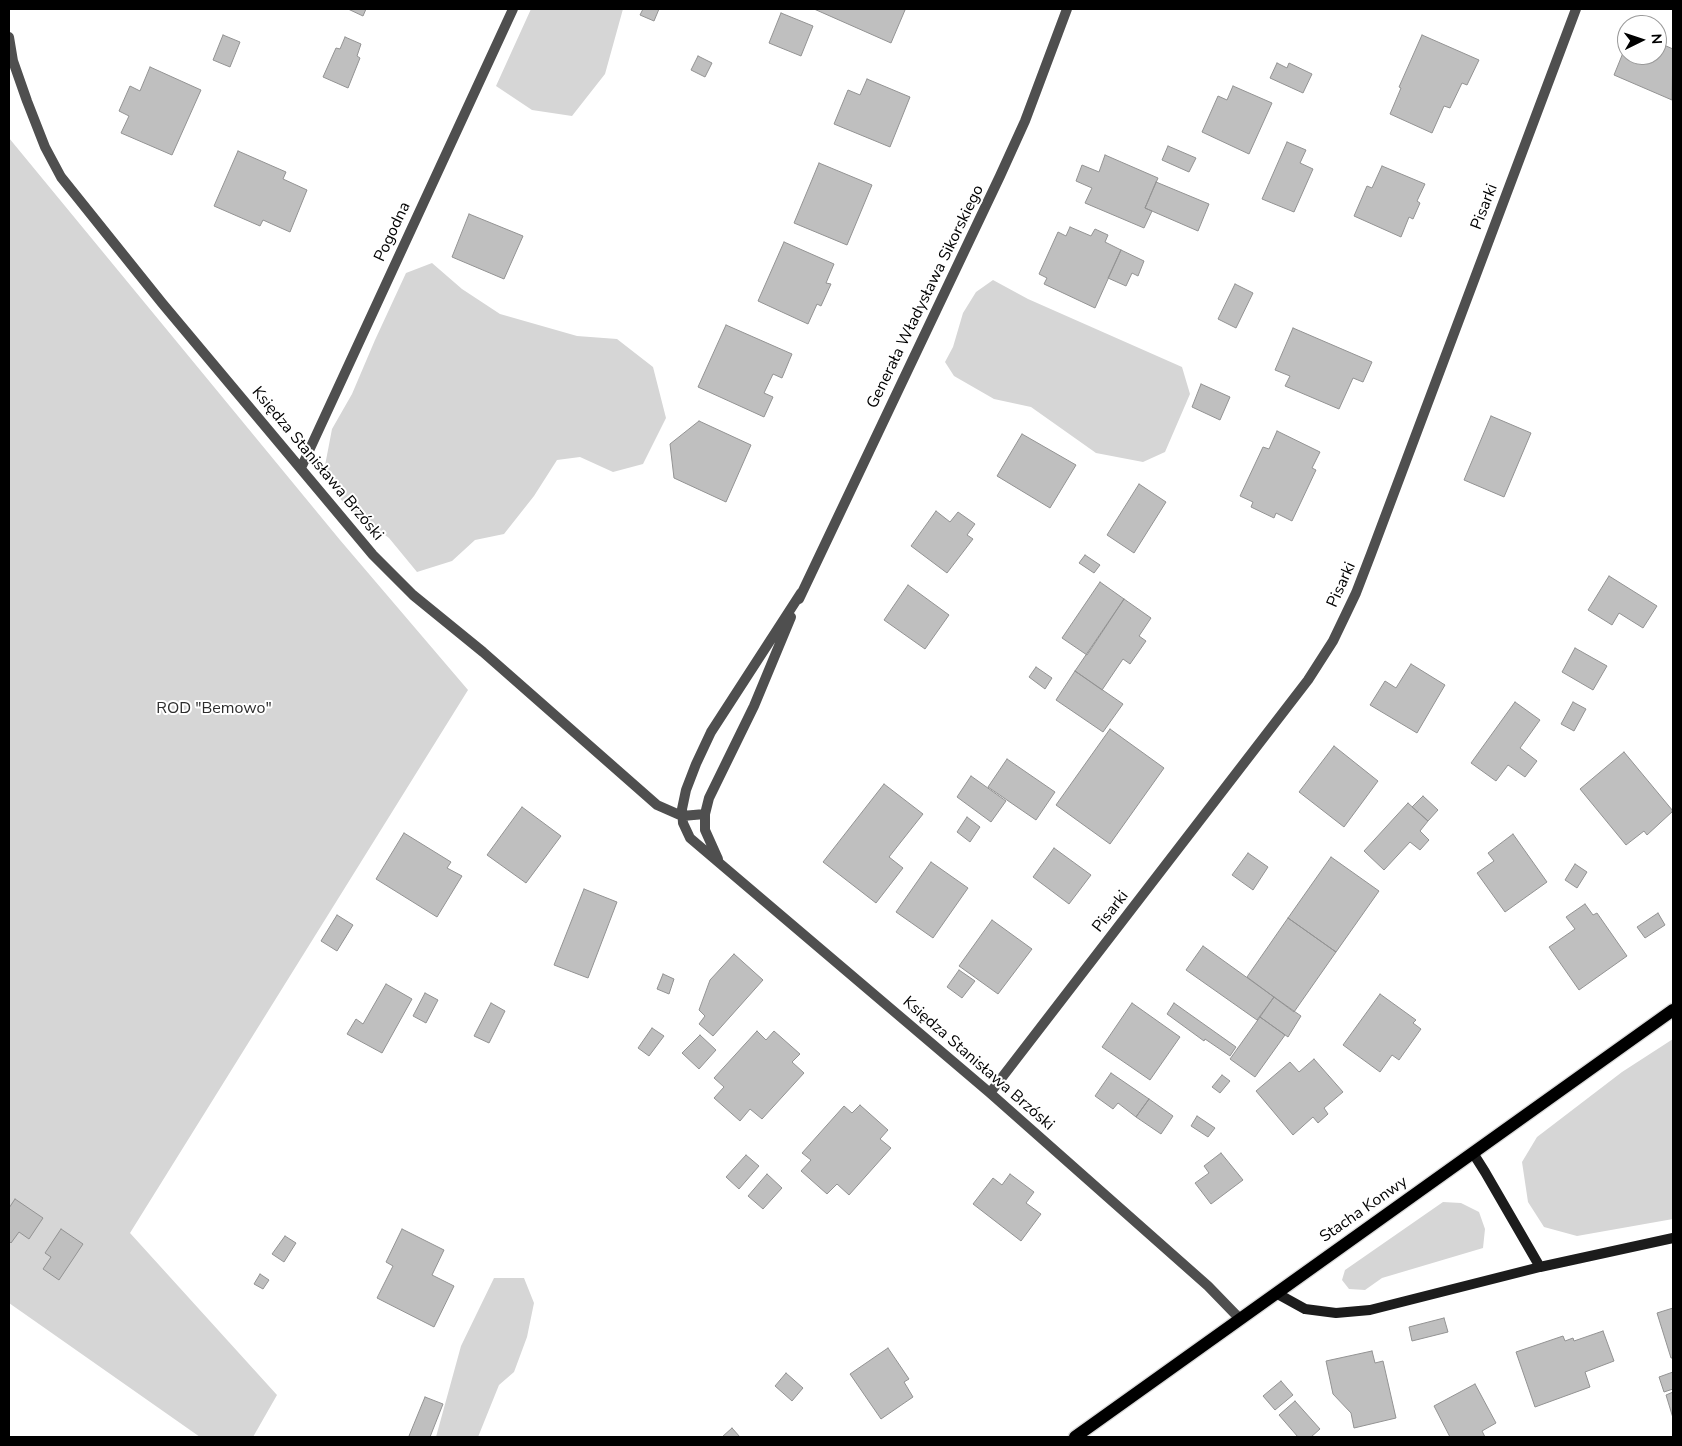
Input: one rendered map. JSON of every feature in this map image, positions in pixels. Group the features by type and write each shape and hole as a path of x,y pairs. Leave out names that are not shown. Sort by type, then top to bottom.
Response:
{"main road":[{"name":"Stacha Konwy","path":"1075,1437 1673,1010"}],"street":[{"name":"Pogodna","path":"301,468 513,9"},
{"name":"Generała Władysława Sikorskiego","path":"720,863 705,830 705,814 709,798 754,706 801,593 1025,121 1067,9"},
{"name":"Pisarki","path":"990,1093 1308,680 1333,640 1356,593 1576,9"},
{"name":"Księdza Stanisława Brzóski","path":"9,37 13,61 27,101 45,147 61,177 162,303 373,555 412,595 483,652 657,805 682,816 705,814"},
{"name":"Generała Władysława Sikorskiego","path":"690,838 682,823 682,809 686,790 710,732 801,593"},
{"name":"Księdza Stanisława Brzóski","path":"690,838 990,1093 1208,1286 1240,1319"},
{"path":"1473,1153 1540,1267"},
{"path":"1276,1293 1305,1309 1336,1313 1370,1310 1540,1267 1673,1238"}],"green space":[{"path":"531,9 623,9 605,74 572,116 532,110 496,86"},
{"name":"ROD \"Bemowo\"","path":"9,138 340,540 468,690 130,1233 277,1395 253,1437 200,1437 9,1303"},
{"path":"432,263 462,289 500,314 577,336 617,339 653,367 666,418 643,464 613,472 580,457 557,460 534,496 504,534 475,540 452,561 417,572 389,538 346,506 323,476 332,429 352,394 406,273"},
{"path":"993,280 1028,299 1182,367 1190,394 1165,452 1143,462 1096,453 1031,407 994,399 954,376 945,362 953,347 963,313 976,292"},
{"path":"1673,1039 1673,1219 1577,1236 1544,1227 1528,1202 1522,1162 1537,1137 1622,1072"},
{"path":"1443,1202 1461,1203 1479,1212 1485,1229 1483,1248 1382,1278 1365,1290 1349,1289 1342,1280 1345,1270"},
{"path":"494,1278 524,1278 534,1303 527,1337 514,1372 499,1385 478,1437 436,1437 461,1346"}],"building":[{"path":"348,9 366,9 363,16"},
{"path":"643,9 659,9 654,21 640,15"},
{"path":"814,9 903,9 905,10 891,43"},
{"path":"781,13 813,26 801,56 769,43"},
{"path":"223,35 240,42 230,67 213,60"},
{"path":"1422,35 1479,60 1467,85 1462,83 1450,108 1444,106 1432,133 1390,114 1401,88 1399,87"},
{"path":"345,37 361,44 357,56 360,58 348,88 323,77 336,48 340,49"},
{"path":"1667,46 1673,49 1672,100 1614,75 1618,65 1667,65"},
{"path":"698,56 712,63 705,77 691,70"},
{"path":"1277,63 1287,68 1289,63 1312,74 1303,93 1270,78"},
{"path":"150,67 201,90 172,155 121,133 129,116 119,111 130,86 140,91"},
{"path":"867,79 910,97 890,147 834,124 848,90 860,95"},
{"path":"1233,86 1272,103 1249,154 1202,132 1218,96 1227,100"},
{"path":"1287,142 1306,150 1300,163 1313,169 1294,212 1262,199"},
{"path":"1168,146 1196,158 1189,172 1162,160"},
{"path":"238,151 286,172 283,179 307,190 290,232 263,220 260,226 214,206"},
{"path":"1105,155 1158,178 1145,208 1152,211 1144,228 1085,203 1092,188 1076,181 1082,165 1099,172"},
{"path":"819,163 872,185 847,245 794,223"},
{"path":"1382,166 1425,184 1417,201 1420,203 1413,219 1409,217 1401,237 1354,216 1367,186 1372,188"},
{"path":"1156,182 1209,204 1198,231 1145,208"},
{"path":"469,214 523,236 504,279 452,257"},
{"path":"1070,227 1091,236 1095,229 1108,235 1105,242 1121,250 1095,308 1044,284 1047,278 1039,274 1058,232 1066,236"},
{"path":"784,242 834,264 826,283 831,284 821,306 817,304 808,324 758,301"},
{"path":"1121,250 1144,261 1138,276 1132,273 1126,286 1108,278"},
{"path":"1235,284 1253,293 1236,328 1218,319"},
{"path":"726,325 792,354 782,378 773,374 764,393 773,397 764,417 698,387"},
{"path":"1293,328 1372,362 1363,382 1353,378 1339,409 1285,386 1290,376 1275,370"},
{"path":"1201,384 1230,397 1220,420 1192,407"},
{"path":"1491,416 1531,433 1504,497 1464,480"},
{"path":"699,421 751,445 726,502 674,478 670,444"},
{"path":"1277,431 1320,452 1312,468 1316,470 1292,521 1276,513 1274,518 1251,507 1253,502 1240,496 1263,447 1269,449"},
{"path":"1022,434 1076,465 1050,508 997,476"},
{"path":"1139,484 1166,502 1134,553 1107,535"},
{"path":"936,511 950,522 958,512 975,524 967,535 973,539 947,573 911,546"},
{"path":"1085,555 1100,565 1094,573 1079,563"},
{"path":"1609,576 1657,606 1643,628 1619,613 1612,625 1588,610"},
{"path":"1100,582 1124,599 1087,655 1062,638"},
{"path":"908,585 949,615 925,649 884,620"},
{"path":"1124,599 1151,618 1139,636 1146,641 1130,664 1123,659 1102,690 1075,671"},
{"path":"1575,648 1607,666 1593,690 1562,672"},
{"path":"1411,664 1445,685 1417,733 1370,705 1385,681 1396,688"},
{"path":"1036,667 1052,678 1045,689 1029,677"},
{"path":"1075,671 1123,704 1103,732 1056,700"},
{"path":"1515,702 1540,720 1520,748 1537,761 1525,777 1508,765 1496,781 1471,763"},
{"path":"1573,702 1586,709 1574,731 1561,724"},
{"path":"1110,729 1164,768 1110,844 1056,805"},
{"path":"1334,746 1378,781 1344,827 1299,792"},
{"path":"1624,752 1673,811 1647,835 1644,831 1626,845 1580,789"},
{"path":"1007,759 1055,792 1036,820 988,787"},
{"path":"971,776 1006,801 991,822 957,797"},
{"path":"884,784 923,814 889,857 903,868 876,903 823,862"},
{"path":"1423,796 1438,810 1428,821 1412,807"},
{"path":"1408,803 1428,821 1420,831 1429,840 1420,850 1410,842 1384,870 1364,851"},
{"path":"522,807 561,836 526,883 487,855"},
{"path":"967,817 980,827 970,842 957,832"},
{"path":"404,833 451,862 447,868 462,876 437,917 376,879"},
{"path":"1513,834 1547,882 1505,912 1477,873 1494,861 1488,853"},
{"path":"1054,848 1091,875 1069,904 1033,877"},
{"path":"1248,853 1268,867 1253,890 1232,875"},
{"path":"1331,857 1379,891 1336,952 1288,918"},
{"path":"931,862 968,888 933,938 896,912"},
{"path":"1575,864 1587,872 1577,888 1565,880"},
{"path":"584,889 617,902 588,978 554,965"},
{"path":"1585,904 1593,915 1597,913 1627,956 1579,990 1549,947 1575,929 1566,917"},
{"path":"1658,913 1665,925 1645,938 1637,927"},
{"path":"337,915 353,925 337,951 321,941"},
{"path":"1288,918 1336,952 1294,1012 1247,977"},
{"path":"992,920 1032,949 998,994 959,966"},
{"path":"1203,946 1274,997 1257,1020 1186,970"},
{"path":"734,954 763,980 713,1036 699,1024 705,1016 699,1010 710,980"},
{"path":"959,970 975,981 962,998 947,987"},
{"path":"663,974 674,979 669,994 657,989"},
{"path":"386,984 412,999 382,1053 347,1034 356,1019 363,1024"},
{"path":"425,993 438,1000 426,1023 413,1016"},
{"path":"1380,994 1416,1020 1413,1023 1421,1029 1399,1060 1392,1055 1380,1072 1343,1045"},
{"path":"1274,997 1301,1016 1288,1037 1260,1017"},
{"path":"491,1003 505,1011 489,1043 474,1036"},
{"path":"1132,1003 1180,1037 1150,1080 1102,1047"},
{"path":"1174,1003 1236,1047 1230,1056 1205,1039 1204,1041 1167,1014"},
{"path":"1260,1017 1285,1035 1255,1077 1230,1059"},
{"path":"652,1028 664,1036 649,1056 638,1048"},
{"path":"757,1031 766,1040 774,1031 800,1054 792,1062 804,1073 762,1119 750,1109 740,1121 714,1098 724,1087 714,1078"},
{"path":"700,1035 716,1050 699,1069 682,1053"},
{"path":"1314,1059 1343,1092 1324,1108 1328,1114 1318,1123 1313,1117 1293,1135 1256,1091 1290,1062 1299,1072"},
{"path":"1111,1073 1149,1099 1136,1117 1118,1103 1113,1109 1095,1096"},
{"path":"1222,1075 1230,1081 1220,1093 1212,1087"},
{"path":"1149,1099 1173,1116 1161,1134 1136,1117"},
{"path":"860,1105 888,1130 880,1139 891,1148 849,1195 837,1184 827,1194 801,1171 811,1160 802,1153 844,1106 852,1113"},
{"path":"1197,1116 1215,1128 1208,1137 1191,1126"},
{"path":"1221,1153 1243,1180 1211,1204 1195,1183 1209,1173 1204,1166"},
{"path":"746,1155 759,1166 739,1189 726,1177"},
{"path":"767,1174 782,1188 763,1209 748,1196"},
{"path":"1010,1174 1034,1192 1026,1203 1041,1214 1021,1241 973,1204 993,1178 1002,1185"},
{"path":"15,1199 43,1218 29,1239 19,1232 11,1243 9,1241 9,1208"},
{"path":"61,1229 83,1244 59,1280 43,1269 51,1257 45,1253"},
{"path":"402,1229 444,1250 432,1275 454,1286 434,1327 377,1298 393,1266 386,1262"},
{"path":"285,1236 296,1243 284,1262 272,1254"},
{"path":"260,1274 269,1280 263,1289 254,1284"},
{"path":"1673,1308 1673,1358 1671,1358 1657,1313"},
{"path":"1444,1318 1448,1332 1412,1341 1409,1327"},
{"path":"1603,1331 1614,1361 1585,1372 1590,1387 1535,1407 1516,1352 1563,1336 1565,1341 1573,1338 1574,1341"},
{"path":"888,1348 909,1379 904,1382 913,1397 881,1419 850,1374"},
{"path":"1372,1351 1375,1363 1383,1361 1396,1418 1354,1428 1351,1413 1333,1394 1326,1361"},
{"path":"1673,1372 1673,1389 1664,1392 1659,1377"},
{"path":"786,1373 803,1388 792,1401 775,1386"},
{"path":"1281,1381 1293,1395 1275,1410 1263,1396"},
{"path":"1475,1384 1496,1423 1482,1431 1485,1437 1450,1437 1434,1406"},
{"path":"1673,1392 1673,1418 1666,1395"},
{"path":"425,1397 443,1404 430,1437 409,1436"},
{"path":"1295,1401 1320,1429 1311,1437 1298,1437 1279,1415"},
{"path":"732,1428 740,1437 722,1437"}]}
